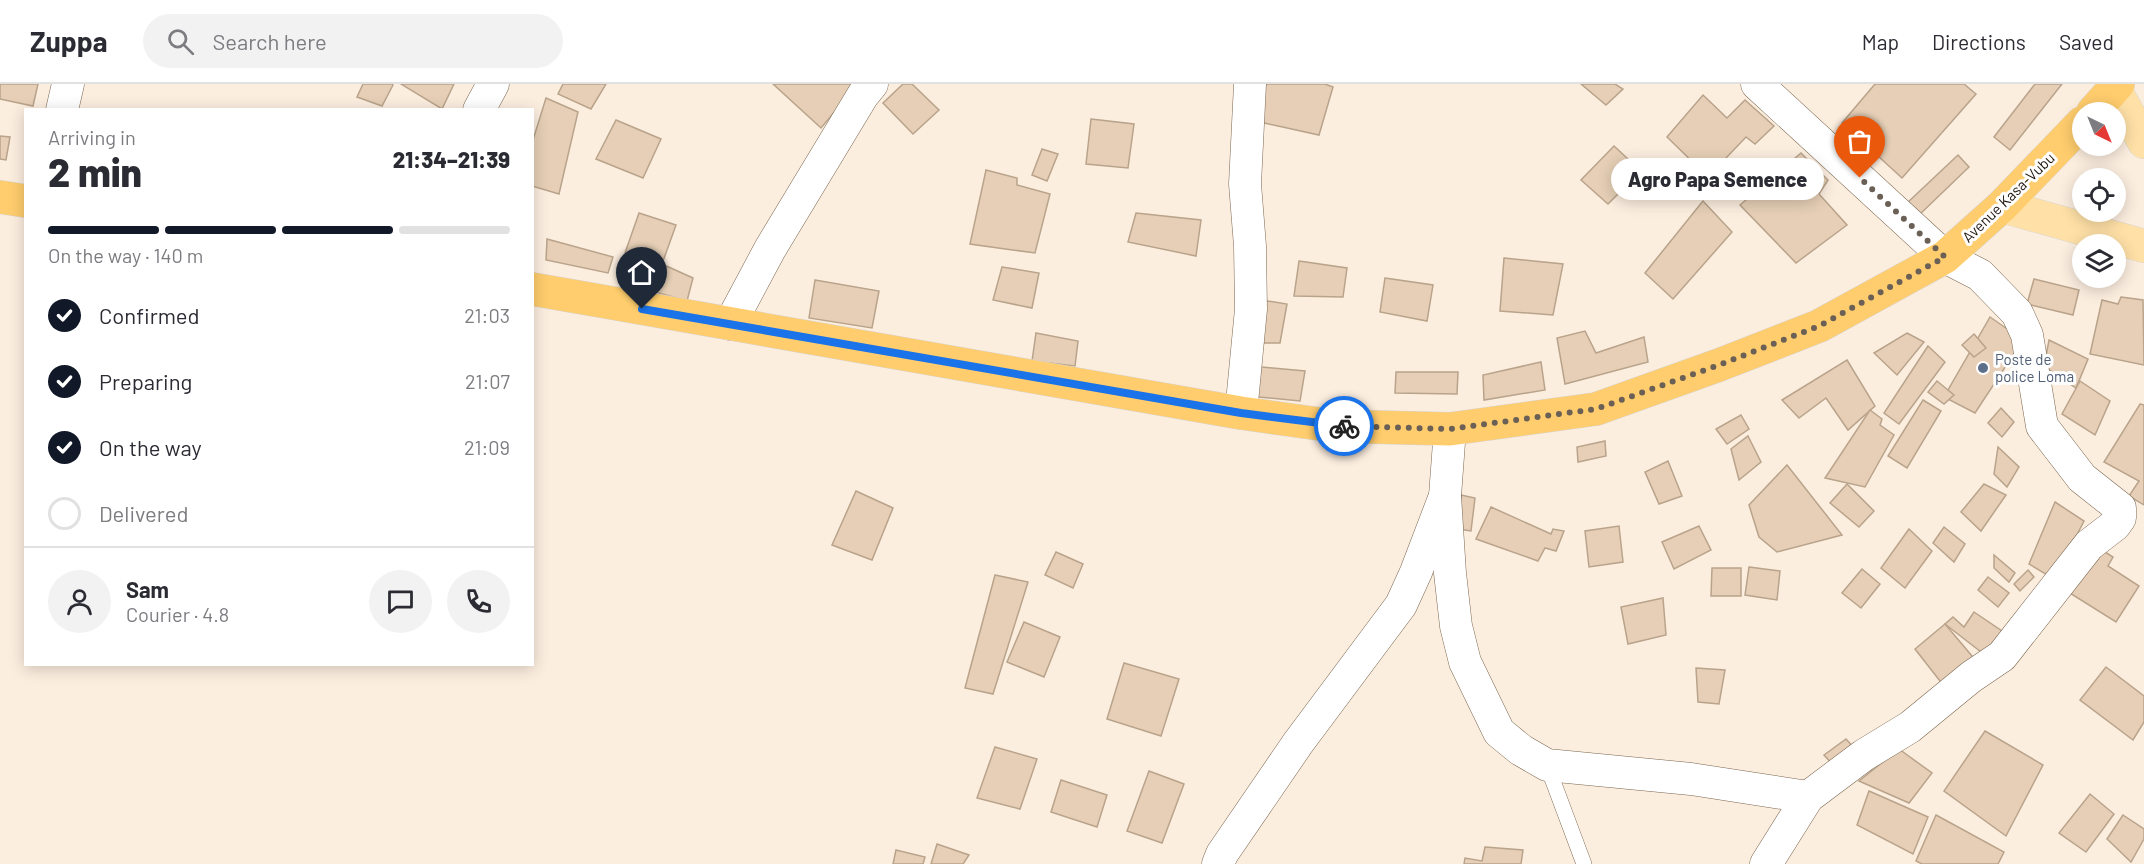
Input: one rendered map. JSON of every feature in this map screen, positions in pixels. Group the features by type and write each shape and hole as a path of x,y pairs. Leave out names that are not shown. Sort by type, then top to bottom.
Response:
{"highway":[{"name":"Avenue Kasa-Vubu","path":"534,290 1241,413 1334,426 1450,429 1596,409 1819,326 1945,257 2002,206 2072,133"},
{"path":"0,197 24,201"}],"main road":[{"path":"2108,95 2144,142"},
{"path":"2002,206 2144,246"}],"street":[{"path":"62,108 68,84"},
{"path":"480,108 493,84"},
{"path":"730,324 770,249 863,95 872,84"},
{"path":"1241,413 1251,309 1250,246 1245,184 1250,84"},
{"path":"1757,84 1945,257 1980,275 2017,313 2027,335 2042,426 2082,478 2120,508 2120,518 2115,525 2089,545 2002,656 1971,677 1910,727 1864,755 1808,798 1766,864"},
{"path":"1450,429 1444,495 1456,626 1466,662 1499,732 1521,750 1547,765 1691,779 1808,798"},
{"path":"1218,864 1222,854 1298,743 1401,605 1416,572 1444,495"}],"lane":[{"path":"1547,765 1584,864"}],"building":[{"path":"0,84 38,84 33,106 0,99"},
{"path":"363,84 393,85 382,106 357,97"},
{"path":"401,84 454,84 442,108"},
{"path":"563,84 606,84 591,109 558,94"},
{"path":"773,84 858,84 821,128"},
{"path":"903,84 912,84 939,110 913,134 883,103"},
{"path":"1266,84 1325,84 1333,87 1319,135 1255,121"},
{"path":"1581,84 1615,84 1623,89 1606,105"},
{"path":"1875,84 1964,84 1976,94 1902,178 1842,123"},
{"path":"2035,84 2062,84 2010,150 1994,137"},
{"path":"1703,95 1727,118 1745,100 1774,126 1755,144 1746,137 1708,177 1667,137"},
{"path":"546,98 578,112 559,194 534,187 534,137"},
{"path":"1091,119 1134,124 1128,168 1086,164"},
{"path":"616,120 661,139 643,178 596,159"},
{"path":"0,136 10,137 6,160 0,159"},
{"path":"1614,146 1641,171 1608,204 1581,180"},
{"path":"1042,149 1058,154 1047,181 1032,175"},
{"path":"1801,153 1828,180 1819,194 1847,225 1796,263 1740,205"},
{"path":"1958,155 1969,167 1918,216 1906,204"},
{"path":"986,170 1017,178 1017,185 1050,194 1035,253 970,244"},
{"path":"1703,201 1732,232 1673,299 1645,273"},
{"path":"639,213 676,225 662,264 625,253"},
{"path":"1136,213 1201,220 1196,256 1128,242"},
{"path":"547,239 613,257 608,273 546,260"},
{"path":"1504,258 1563,264 1553,315 1500,311"},
{"path":"1299,261 1347,268 1343,297 1294,296"},
{"path":"662,264 693,278 687,301 652,291"},
{"path":"1002,267 1039,273 1032,308 993,300"},
{"path":"1385,278 1433,285 1427,321 1380,312"},
{"path":"2034,279 2079,290 2073,315 2027,304"},
{"path":"815,280 879,291 872,328 809,318"},
{"path":"2121,297 2143,300 2144,365 2090,354 2102,300 2118,304"},
{"path":"1255,299 1287,304 1280,343 1253,343"},
{"name":"Poste de police Loma","path":"1990,317 2023,340 1975,413 1944,397"},
{"path":"1585,331 1596,353 1644,337 1648,362 1565,384 1557,338"},
{"path":"1036,333 1078,341 1075,366 1032,361"},
{"path":"1907,333 1924,342 1897,375 1874,353"},
{"path":"1974,334 1986,348 1974,357 1962,345"},
{"path":"2049,340 2088,359 2076,388 2044,366"},
{"path":"1928,346 1945,362 1899,424 1884,413"},
{"path":"1847,360 1875,406 1848,430 1826,398 1799,418 1782,400"},
{"path":"1541,362 1545,390 1484,400 1483,375"},
{"path":"1252,366 1305,371 1300,401 1248,396"},
{"path":"1396,372 1458,372 1457,394 1395,393"},
{"path":"1937,381 1954,395 1944,404 1928,392"},
{"path":"2080,381 2110,401 2095,435 2062,414"},
{"path":"1923,400 1941,411 1907,468 1888,456"},
{"path":"2140,404 2144,405 2144,505 2129,496 2139,481 2104,462"},
{"path":"2001,408 2014,422 2002,437 1988,423"},
{"path":"1870,410 1882,419 1880,425 1894,435 1865,487 1825,478"},
{"path":"1741,415 1749,429 1727,444 1716,429"},
{"path":"1748,436 1761,462 1739,480 1731,449"},
{"path":"1605,441 1606,456 1578,462 1577,447"},
{"path":"1998,447 2019,467 2007,487 1994,474"},
{"path":"1668,461 1682,496 1659,504 1645,472"},
{"path":"1787,465 1842,535 1777,552 1759,537 1749,505"},
{"path":"1847,484 1874,511 1859,527 1830,503"},
{"path":"1984,484 2006,495 1981,531 1961,512"},
{"path":"856,491 893,508 872,560 832,545"},
{"path":"1461,495 1475,498 1471,531 1458,529"},
{"path":"2055,502 2084,521 2054,579 2029,564"},
{"path":"1491,507 1551,534 1553,529 1564,531 1556,551 1545,548 1538,561 1476,539"},
{"path":"1619,526 1623,562 1589,567 1585,531"},
{"path":"1699,526 1711,550 1674,569 1662,542"},
{"path":"1944,527 1965,544 1954,562 1933,543"},
{"path":"1909,529 1932,551 1905,588 1881,568"},
{"path":"2094,545 2113,557 2108,566 2139,586 2116,622 2065,590"},
{"path":"1056,552 1083,564 1073,588 1045,575"},
{"path":"1994,555 2015,573 2009,582 1994,568"},
{"path":"1749,567 1780,571 1777,600 1745,595"},
{"path":"1712,568 1741,568 1741,596 1711,596"},
{"path":"1862,569 1880,584 1861,608 1842,593"},
{"path":"2028,570 2034,577 2020,591 2014,584"},
{"path":"995,575 1028,582 993,694 965,688"},
{"path":"1988,577 2009,593 1998,607 1978,590"},
{"path":"1663,598 1666,635 1628,644 1621,607"},
{"path":"1974,612 2005,633 1990,659 1945,624 1953,617 1964,627"},
{"path":"1024,622 1060,637 1044,677 1007,662"},
{"path":"1945,624 1977,662 1947,690 1915,649"},
{"path":"1124,663 1179,679 1161,736 1107,719"},
{"path":"2106,667 2144,696 2144,722 2133,740 2080,700"},
{"path":"1696,668 1725,670 1719,704 1698,702"},
{"path":"1985,731 2043,765 2006,836 1944,791"},
{"path":"1846,739 1855,749 1835,767 1824,755"},
{"path":"995,747 1037,759 1020,809 977,798"},
{"path":"1899,749 1932,773 1909,803 1859,781"},
{"path":"1149,771 1184,784 1162,843 1127,831"},
{"path":"1061,780 1107,795 1097,827 1051,812"},
{"path":"1869,791 1928,817 1913,854 1857,825"},
{"path":"2090,794 2114,814 2086,852 2059,833"},
{"path":"1936,815 2004,852 1998,864 1922,864 1916,861"},
{"path":"2123,815 2144,829 2144,839 2131,862 2107,839"},
{"path":"937,844 969,855 963,864 931,864"},
{"path":"1485,847 1523,850 1521,864 1464,864 1465,858 1482,861"},
{"path":"896,850 925,857 923,864 893,864"}],"way so far":[{"path":"1344,426 1450,429 1596,409 1819,326 1945,257 1860,178"}],"place":[{"name":"Agro Papa Semence","path":"1860,178"},
{"name":"Poste de police Loma","path":"1983,368"}],"route":[{"path":"642,309 1241,413 1344,426"}]}
